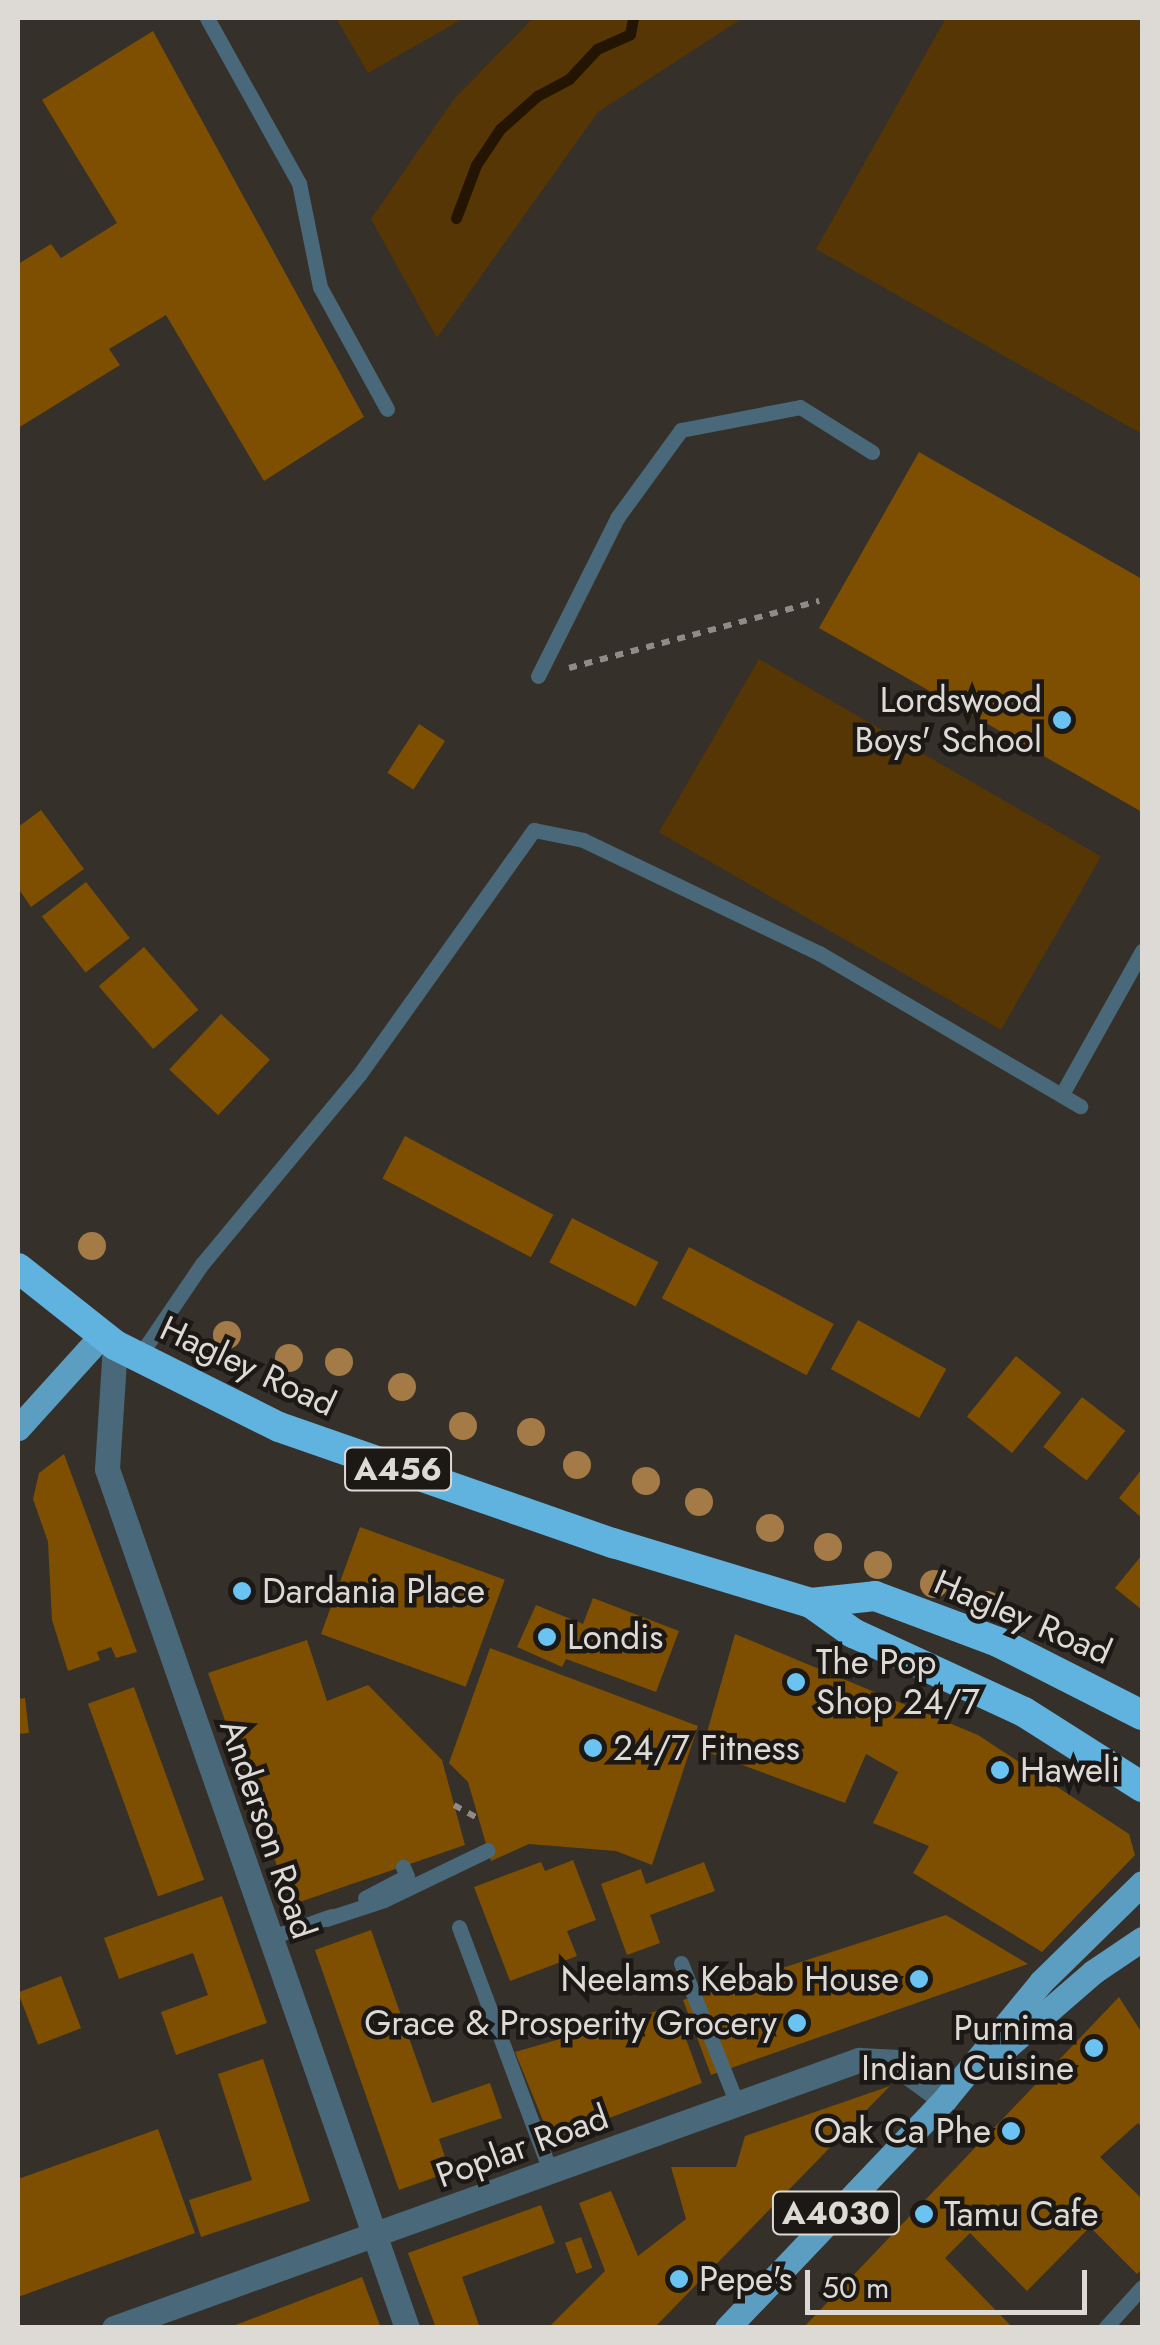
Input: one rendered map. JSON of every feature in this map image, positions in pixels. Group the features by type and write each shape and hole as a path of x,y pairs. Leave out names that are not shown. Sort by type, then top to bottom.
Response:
{"highway":[{"name":"Hagley Road","path":"18,1268 118,1346 280,1427 575,1530 810,1603 853,1633 1024,1712 1142,1787"},
{"name":"Hagley Road","path":"810,1603 875,1596 998,1642 1142,1715"}],"main road":[{"path":"18,1428 118,1346"},
{"name":"A4030","path":"727,2328 946,2099 1041,1982 1142,1884"},
{"name":"A4030","path":"946,2099 1092,1972 1142,1939"}],"street":[{"name":"Anderson Road","path":"118,1346 106,1469 406,2328"},
{"name":"Poplar Road","path":"114,2328 859,2060 894,2062 946,2099"}],"lane":[{"path":"208,18 299,183 320,287 387,409"},
{"path":"538,676 617,518 681,430 800,407 872,452"},
{"path":"118,1346 202,1264 359,1076 534,830 584,840 818,953 1080,1106"},
{"path":"1062,1094 1142,951"},
{"path":"269,1938 384,1900 488,1850"},
{"path":"326,1919 407,1876 403,1867"},
{"path":"459,1927 550,2173"},
{"path":"681,1963 738,2106"},
{"path":"1105,2328 1142,2286"}],"path":[{"path":"538,676 819,601"},
{"path":"454,1805 479,1819"}],"shaded area":[{"path":"336,18 464,18 368,73"},
{"path":"533,18 743,18 598,112 437,338 371,219 454,99"},
{"path":"946,18 1142,18 1142,434 816,249"},
{"path":"759,659 1101,856 1001,1030 659,832"}],"building":[{"path":"153,31 364,417 264,481 166,315 109,349 120,365 18,428 18,264 51,244 61,258 117,223 42,100"},
{"name":"Lordswood Boys' School","path":"919,452 1142,579 1142,812 819,628"},
{"path":"419,724 445,741 413,790 387,773"},
{"path":"41,810 84,869 31,907 18,888 18,827"},
{"path":"86,882 130,938 86,972 42,916"},
{"path":"144,947 198,1010 153,1049 99,986"},
{"path":"221,1014 270,1060 218,1115 169,1070"},
{"path":"405,1136 553,1215 531,1257 382,1178"},
{"path":"572,1218 658,1262 636,1307 549,1263"},
{"path":"689,1247 834,1324 807,1375 662,1298"},
{"path":"858,1320 946,1369 919,1418 831,1369"},
{"path":"1016,1356 1061,1393 1012,1453 967,1417"},
{"path":"1082,1397 1125,1431 1087,1481 1043,1447"},
{"path":"64,1454 137,1652 116,1658 111,1647 97,1652 100,1660 68,1671 52,1620 48,1542 33,1499 39,1473"},
{"path":"1142,1469 1142,1518 1119,1498"},
{"path":"360,1527 505,1580 466,1687 321,1634"},
{"path":"1142,1555 1142,1610 1115,1588"},
{"path":"593,1598 679,1631 656,1692 566,1659 562,1667 517,1647 536,1605 583,1624"},
{"path":"735,1634 978,1735 1129,1834 1135,1855 1042,1952 913,1873 929,1846 873,1823 898,1772 866,1754 845,1803 702,1750"},
{"path":"307,1640 327,1701 368,1685 442,1760 465,1845 291,1905 208,1673"},
{"path":"490,1648 698,1726 652,1865 616,1851 529,1844 491,1861 468,1782 449,1763"},
{"path":"134,1687 204,1880 158,1896 88,1704"},
{"path":"25,1698 29,1733 18,1734 18,1699"},
{"path":"573,1860 596,1920 567,1931 577,1956 510,1981 474,1887 541,1862 545,1871"},
{"path":"704,1862 715,1891 650,1915 660,1943 627,1955 601,1884 641,1869 646,1884"},
{"path":"222,1896 267,2023 176,2055 161,2012 208,1995 193,1953 119,1979 104,1938"},
{"path":"946,1915 1028,1964 711,2075 683,2000"},
{"path":"371,1930 432,2103 490,2083 502,2118 439,2139 450,2172 399,2190 315,1950"},
{"path":"61,1976 81,2028 38,2045 18,1992"},
{"path":"1119,1997 1142,2033 1142,2127 1138,2123 1100,2157 1142,2199 1142,2269 1137,2274 1090,2227 1027,2291 970,2233 945,2258 1013,2328 803,2328"},
{"path":"674,2006 702,2083 551,2140 515,2052"},
{"path":"263,2059 310,2201 201,2237 189,2200 252,2180 218,2074"},
{"path":"890,2086 654,2328 548,2328 605,2271 579,2203 611,2191 638,2256 686,2219 671,2167 736,2167 745,2136"},
{"path":"158,2129 195,2233 18,2297 18,2179"},
{"path":"541,2205 555,2243 462,2277 480,2328 436,2328 408,2253"},
{"path":"581,2237 592,2268 576,2274 565,2243"},
{"path":"362,2277 381,2328 230,2328 230,2327"}],"waterway":[{"path":"456,218 476,165 500,129 537,96 569,79 597,49 630,34 633,18"}],"place":[{"name":"Lordswood Boys' School","path":"1062,720"},
{"name":"Dardania Place","path":"242,1591"},
{"name":"Londis","path":"547,1637"},
{"name":"The Pop Shop 24/7","path":"796,1682"},
{"name":"24/7 Fitness","path":"593,1748"},
{"name":"Haweli","path":"1000,1770"},
{"name":"Neelams Kebab House","path":"919,1979"},
{"name":"Grace & Prosperity Grocery","path":"797,2023"},
{"name":"Purnima Indian Cuisine","path":"1094,2048"},
{"name":"Oak Ca Phe","path":"1011,2131"},
{"name":"Tamu Cafe","path":"924,2214"},
{"name":"Pepe's","path":"679,2279"}]}
